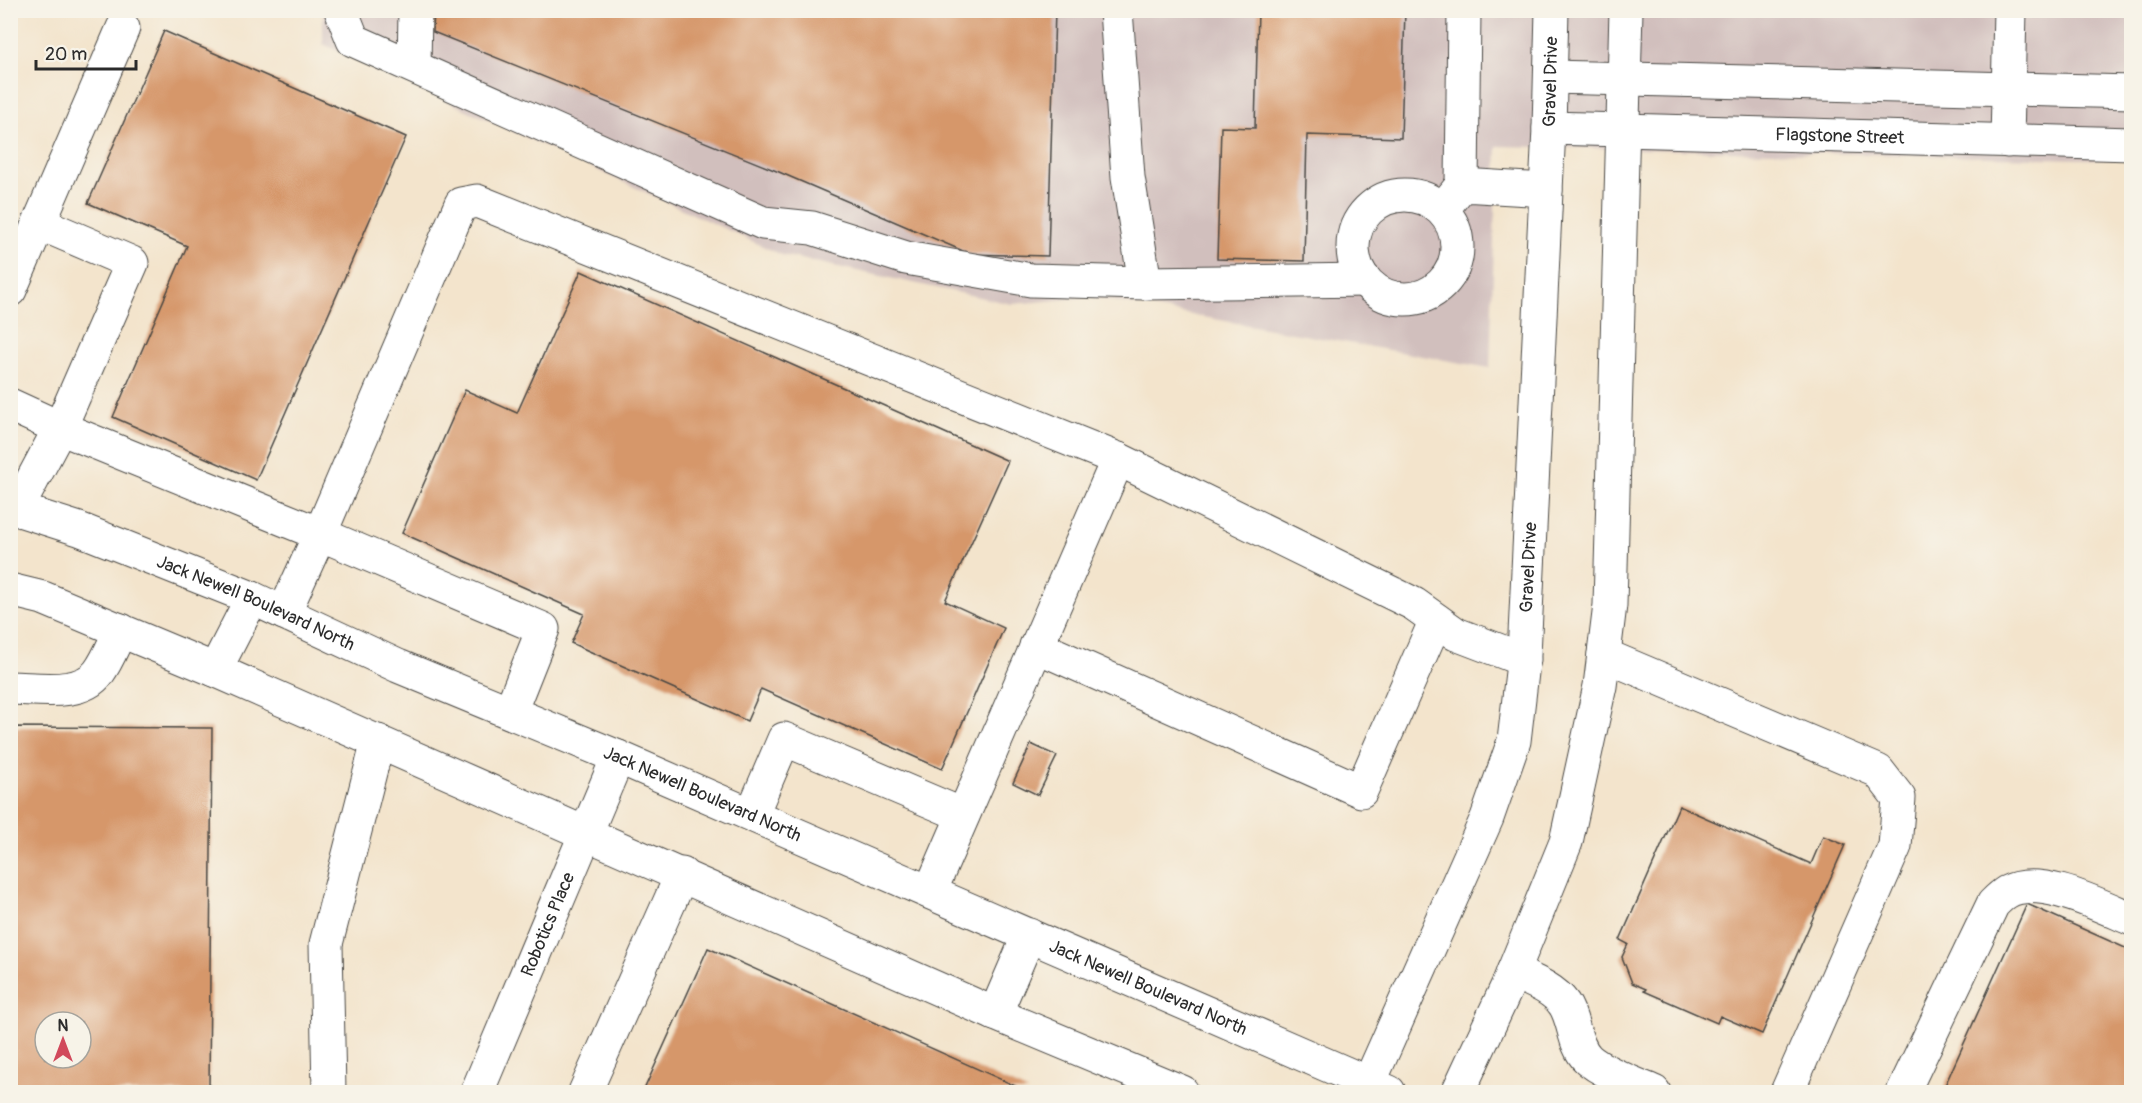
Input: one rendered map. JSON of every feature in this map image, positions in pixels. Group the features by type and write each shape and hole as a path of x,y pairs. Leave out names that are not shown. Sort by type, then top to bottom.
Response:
{"street":[{"path":"341,10 353,40 763,223 812,228 906,258 1031,280 1146,283 1306,283 1365,280"},
{"path":"414,66 416,10"},
{"path":"1116,10 1128,177 1146,283"},
{"path":"1442,209 1462,185 1464,10"},
{"name":"Gravel Drive","path":"1374,1090 1487,818 1514,741 1524,660 1549,128 1552,10"},
{"path":"1458,1092 1513,972 1566,842 1600,686 1610,605 1626,10"},
{"path":"2007,141 2010,10"},
{"path":"10,290 123,28"},
{"path":"1551,76 2132,92"},
{"name":"Flagstone Street","path":"1549,128 2132,144"},
{"path":"1462,185 1546,190"},
{"path":"1410,194 1427,199 1442,209 1452,223 1457,240 1456,256 1451,272 1440,285 1426,294 1410,299 1393,298 1377,292 1365,280 1356,265 1352,248 1355,231 1363,215 1376,203 1392,196 1410,194"},
{"path":"284,613 461,204 477,201 1118,459 1414,604 1456,634 1524,660"},
{"path":"14,508 60,428 132,263 39,223"},
{"path":"10,405 60,428 320,534 543,629 510,712"},
{"path":"930,892 1118,459"},
{"name":"Jack Newell Boulevard North","path":"14,508 78,529 252,598 398,666 752,814 1374,1090"},
{"path":"10,590 43,597 215,670 587,832 995,1014 1182,1092"},
{"path":"215,670 252,598"},
{"path":"1036,646 1361,791 1436,620"},
{"path":"10,688 66,688 86,684 99,673 121,630"},
{"path":"1604,655 1878,771 1899,798 1894,846 1787,1092"},
{"path":"752,814 784,739 963,815"},
{"path":"329,1092 326,944 378,741"},
{"name":"Robotics Place","path":"477,1092 618,757"},
{"path":"585,1092 682,874"},
{"path":"1903,1092 1993,904 2008,892 2026,886 2066,892 2132,919"},
{"path":"995,1014 1029,935"},
{"path":"1513,972 1548,990 1564,1004 1587,1059 1654,1092"}],"shaded area":[{"path":"323,11 2131,11 2131,160 1497,146 1490,368 1090,297 1012,304 782,255 323,44"}],"building":[{"path":"434,10 1055,10 1048,256 970,254 779,172 433,32"},
{"path":"1258,10 1405,10 1401,138 1307,135 1304,261 1217,259 1221,127 1255,128"},
{"path":"164,31 406,137 256,480 113,417 187,246 88,203"},
{"path":"581,271 1008,461 945,601 1004,628 942,769 761,689 747,721 571,643 584,614 402,533 465,390 517,413"},
{"path":"10,727 212,728 209,1092 10,1092"},
{"path":"1031,744 1057,756 1038,795 1013,783"},
{"path":"1679,806 1811,864 1823,836 1845,845 1762,1034 1720,1016 1717,1023 1644,991 1646,989 1632,983 1622,957 1628,944 1620,940"},
{"path":"2027,904 2132,951 2132,1092 1942,1092"},
{"path":"708,948 1029,1092 643,1092"}]}
